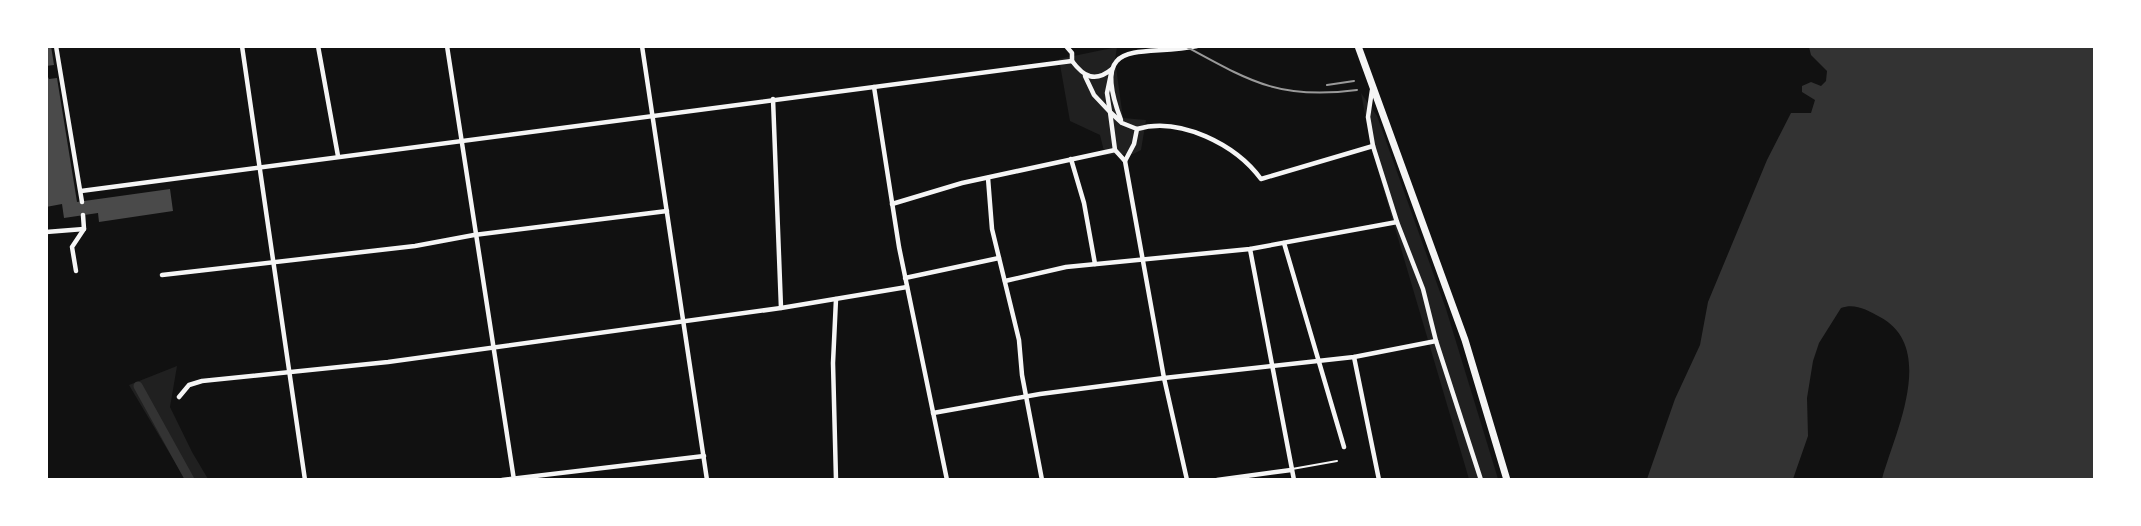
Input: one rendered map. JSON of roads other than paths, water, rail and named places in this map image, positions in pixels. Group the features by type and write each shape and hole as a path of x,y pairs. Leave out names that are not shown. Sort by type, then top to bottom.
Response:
{"main road":[{"path":"1358,46 1466,340 1507,480"}],"street":[{"path":"56,46 82,202"},
{"path":"242,46 305,480"},
{"path":"318,46 338,156"},
{"path":"447,46 491,346 514,479"},
{"path":"642,46 707,480"},
{"path":"1066,46 1072,53 1072,61 1086,76 1094,95 1122,123 1137,129 1150,125 1206,136 1229,148 1251,166 1261,179 1373,146"},
{"path":"1086,76 1099,77 1112,69 1124,54 1140,50 1183,50 1197,46"},
{"path":"81,191 1072,61"},
{"path":"1112,69 1107,93 1115,150 1125,161 1164,378 1187,480"},
{"path":"1112,69 1114,98 1122,123"},
{"path":"874,87 905,278 947,480"},
{"path":"1373,88 1368,117 1373,146 1397,222 1423,289 1436,341 1481,480"},
{"path":"773,99 781,308"},
{"path":"1125,161 1134,144 1137,129"},
{"path":"892,204 988,178 1115,150"},
{"path":"1071,159 1084,203 1095,264"},
{"path":"988,178 988,203 1019,340 1042,480"},
{"path":"162,275 415,246 474,235 667,211"},
{"path":"76,271 72,247 84,229 83,215"},
{"path":"1005,281 1095,264 1250,249 1397,222"},
{"path":"46,232 84,229"},
{"path":"1284,243 1344,447"},
{"path":"1250,249 1294,480"},
{"path":"905,278 999,258"},
{"path":"178,397 189,385 202,381 388,362 491,346 781,308 907,287"},
{"path":"836,299 833,363 836,480"},
{"path":"933,412 1027,396 1164,378 1354,357 1436,341"},
{"path":"1354,357 1379,480"},
{"path":"502,480 704,456"},
{"path":"1217,480 1291,470"}],"lane":[{"path":"1291,470 1337,460"}],"waterway":[{"path":"138,386 190,480"}],"railway":[{"path":"1185,46 1248,78 1286,90 1307,92 1357,90"},
{"path":"1327,85 1354,81"}]}
